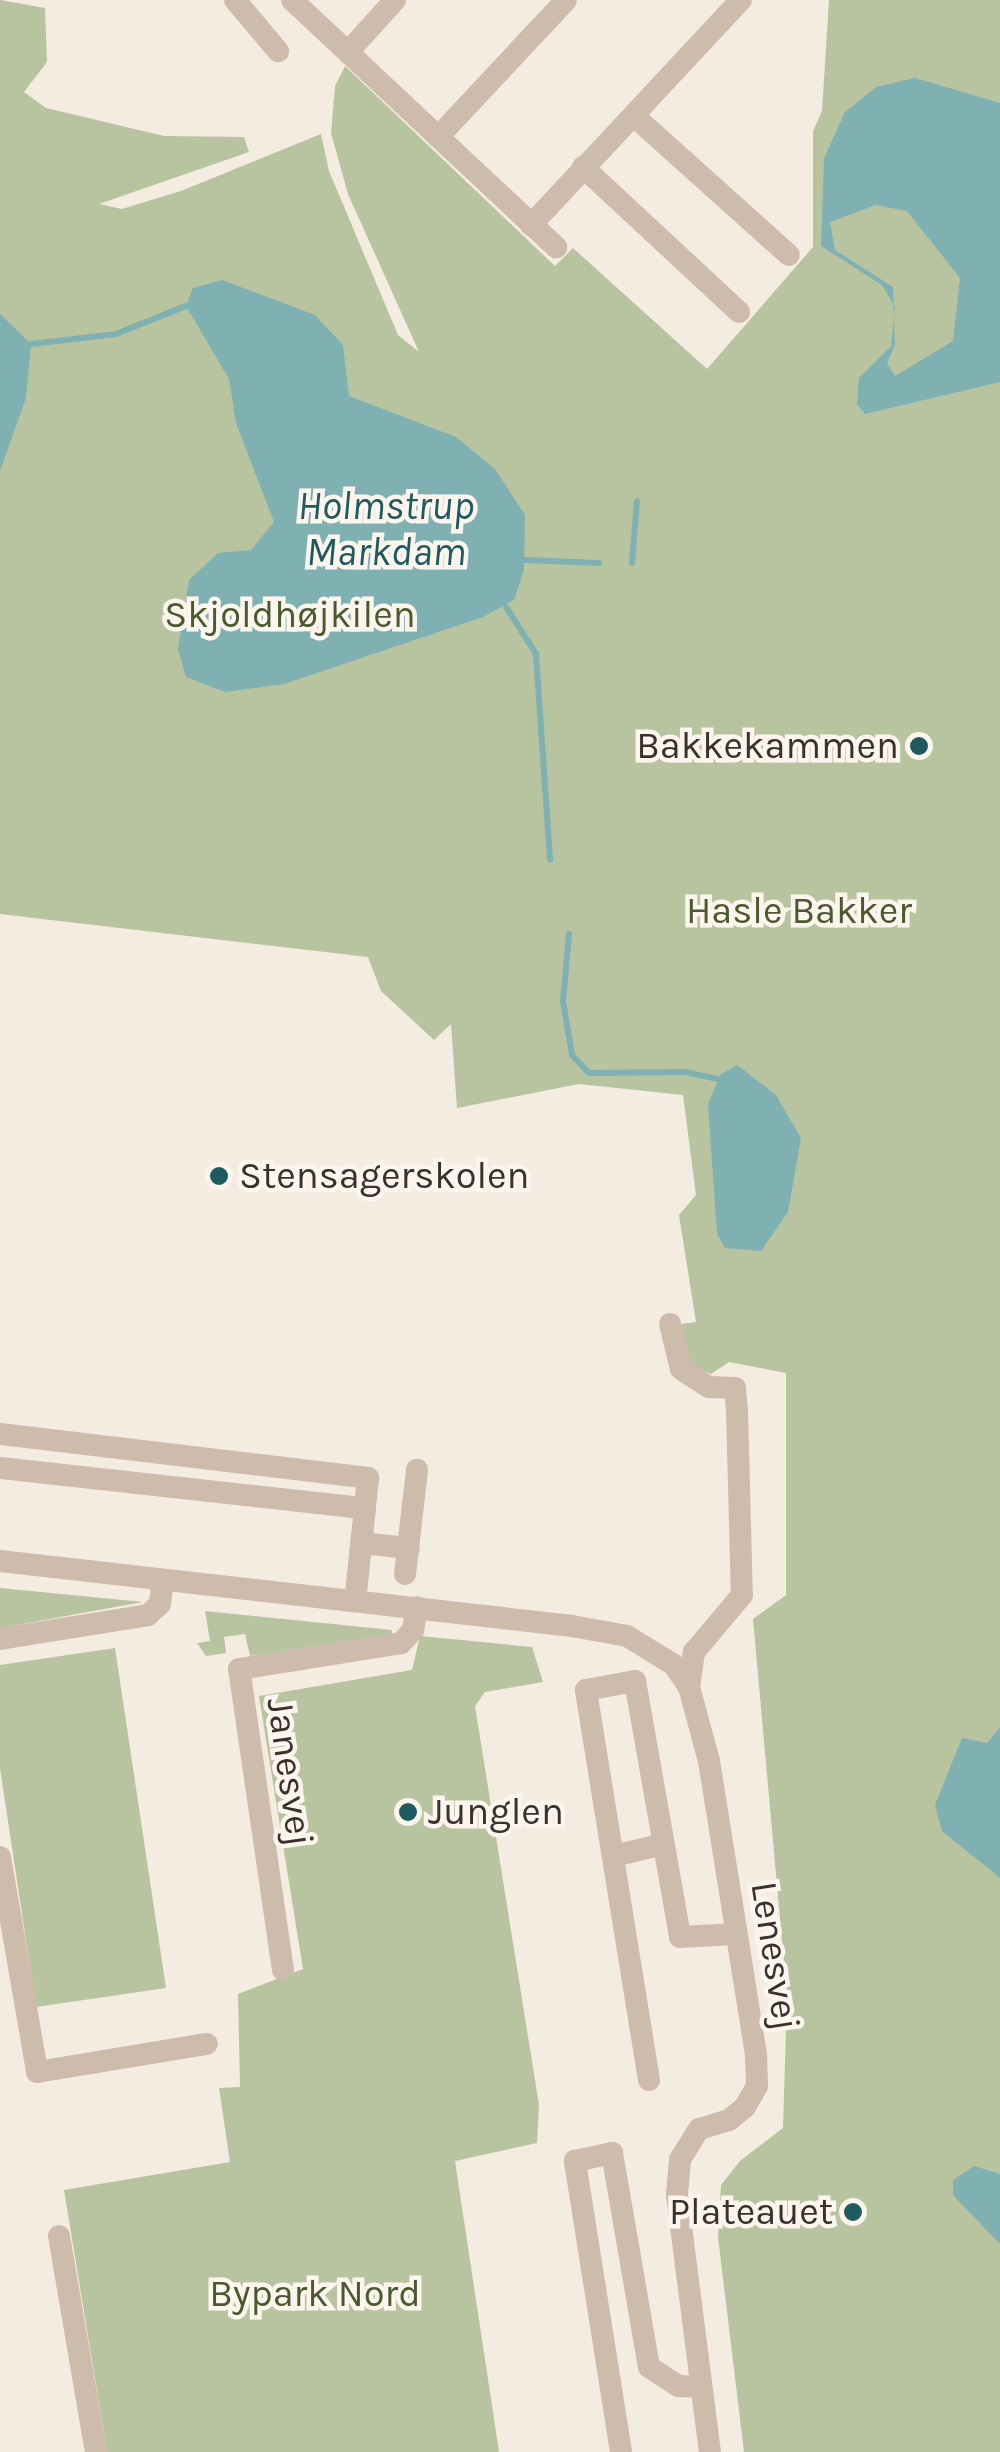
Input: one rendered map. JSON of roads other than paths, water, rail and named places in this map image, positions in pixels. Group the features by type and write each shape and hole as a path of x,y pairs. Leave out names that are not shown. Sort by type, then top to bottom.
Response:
{"street":[{"path":"235,0 278,51"},
{"path":"292,0 556,247"},
{"path":"348,52 395,0"},
{"path":"438,137 566,0"},
{"path":"531,225 741,0"},
{"path":"634,116 789,255"},
{"path":"583,167 739,312"},
{"path":"670,1324 681,1369 709,1387 735,1388 738,1410 742,1595 694,1652 689,1687"},
{"path":"0,1434 368,1478 355,1601"},
{"path":"0,1468 365,1508"},
{"path":"406,1574 417,1470"},
{"path":"361,1543 409,1548"},
{"path":"0,1561 416,1608"},
{"path":"0,1639 148,1614 160,1604 163,1580"},
{"name":"Lenesvej","path":"416,1608 626,1636 662,1654 689,1687 708,1760 757,2086 729,2120 699,2129 680,2160 677,2195 710,2452"},
{"name":"Janesvej","path":"283,1970 239,1669 401,1643 413,1630 416,1608"},
{"path":"649,2080 586,1690 635,1681 660,1846 680,1937 736,1934"},
{"path":"613,1856 660,1846"},
{"path":"0,1857 37,2072 207,2044"},
{"path":"621,2452 575,2160 612,2154 650,2367 662,2379 701,2387"},
{"path":"59,2236 96,2452"},
{"path":"602,2332 641,2326"}],"water":[{"path":"915,78 1000,103 1000,382 865,414 857,404 859,378 891,346 894,317 895,345 887,363 895,376 953,341 960,278 907,211 876,205 830,222 835,250 893,287 894,305 882,285 821,246 824,158 845,112 876,87"},
{"name":"Holmstrup Markdam","path":"222,280 315,315 343,345 349,396 456,437 495,469 525,515 524,570 514,600 483,617 284,684 225,692 186,677 178,649 189,580 218,553 251,550 274,522 236,423 229,379 186,306 193,288"},
{"path":"0,314 31,344 26,398 0,471"},
{"path":"737,1065 776,1095 801,1138 788,1212 761,1251 725,1248 717,1234 708,1104 720,1075"},
{"path":"1000,1727 1000,1878 942,1831 935,1805 962,1738 987,1743"},
{"path":"974,2166 1000,2174 1000,2244 953,2195 953,2180"}],"waterway":[{"path":"31,344 116,334 186,306"},
{"path":"632,563 637,501"},
{"path":"525,560 599,563"},
{"path":"506,607 536,654 550,860"},
{"path":"569,934 563,1001 572,1055 589,1073 685,1072 717,1079"}],"place":[{"name":"Bakkekammen","path":"919,746"},
{"name":"Stensagerskolen","path":"219,1176"},
{"name":"Junglen","path":"408,1812"},
{"name":"Plateauet","path":"853,2212"}],"park label":[{"name":"Skjoldhøjkilen","path":"290,615"},
{"name":"Hasle Bakker","path":"799,911"},
{"name":"Bypark Nord","path":"315,2294"}]}
